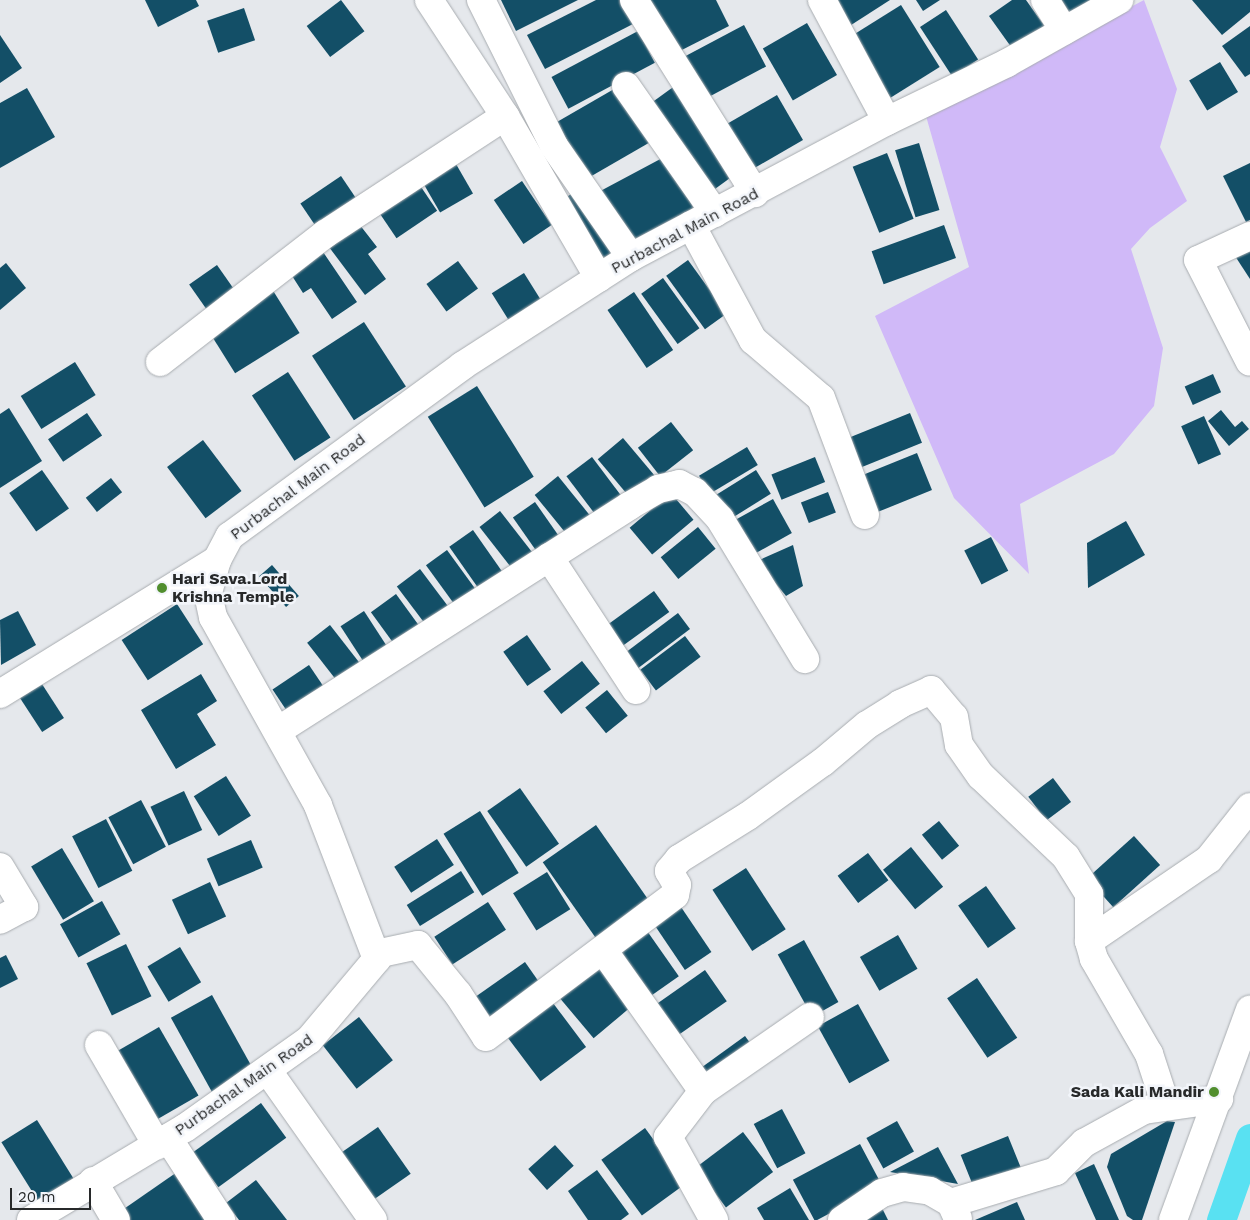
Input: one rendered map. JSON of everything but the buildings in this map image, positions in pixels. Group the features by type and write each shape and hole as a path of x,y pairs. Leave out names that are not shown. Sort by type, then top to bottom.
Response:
{"street":[{"path":"429,0 504,116 599,278"},
{"path":"482,0 554,146 632,257"},
{"path":"634,0 755,193"},
{"path":"822,0 887,121"},
{"path":"1045,0 1064,31"},
{"name":"Purbachal Main Road","path":"31,1220 93,1181 163,1141 268,1071 321,1029 375,963 376,954 329,829 279,730 213,617 208,593 217,560 230,536 338,455 462,366 632,257 887,121 1007,63 1119,0"},
{"path":"626,86 715,213"},
{"path":"160,362 325,234 504,116"},
{"path":"690,225 753,340 821,398 865,514"},
{"path":"1250,236 1198,260 1250,362"},
{"path":"279,730 658,489 679,484 695,492 720,518 805,659"},
{"path":"549,558 636,690"},
{"path":"0,694 217,560"},
{"path":"376,954 418,945 458,994 486,1037 674,895 677,885 669,872 679,859 748,816 823,762 867,725 900,704 930,690 954,716 959,745 981,776 1066,857 1089,894 1089,941 1094,959 1149,1054 1166,1106"},
{"path":"1089,941 1209,859 1250,807"},
{"path":"0,866 24,907 0,920"},
{"path":"603,950 704,1091"},
{"path":"1173,1220 1250,1010"},
{"path":"714,1220 668,1137 704,1091 810,1017"},
{"path":"99,1045 163,1141 221,1220"},
{"path":"268,1071 373,1220"},
{"path":"842,1220 882,1194 903,1187 930,1191 954,1212 1056,1171 1084,1143 1144,1110 1219,1098"},
{"path":"93,1181 116,1220"}],"shaded area":[{"path":"1144,0 1177,89 1160,147 1187,201 1150,228 1131,249 1163,348 1154,406 1114,454 1020,504 1029,574 954,498 875,316 969,267 926,116"}],"waterway":[{"path":"1221,1220 1250,1138"}],"place":[{"name":"Hari Sava.Lord Krishna Temple","path":"162,588"},
{"name":"Sada Kali Mandir","path":"1214,1092"}]}
